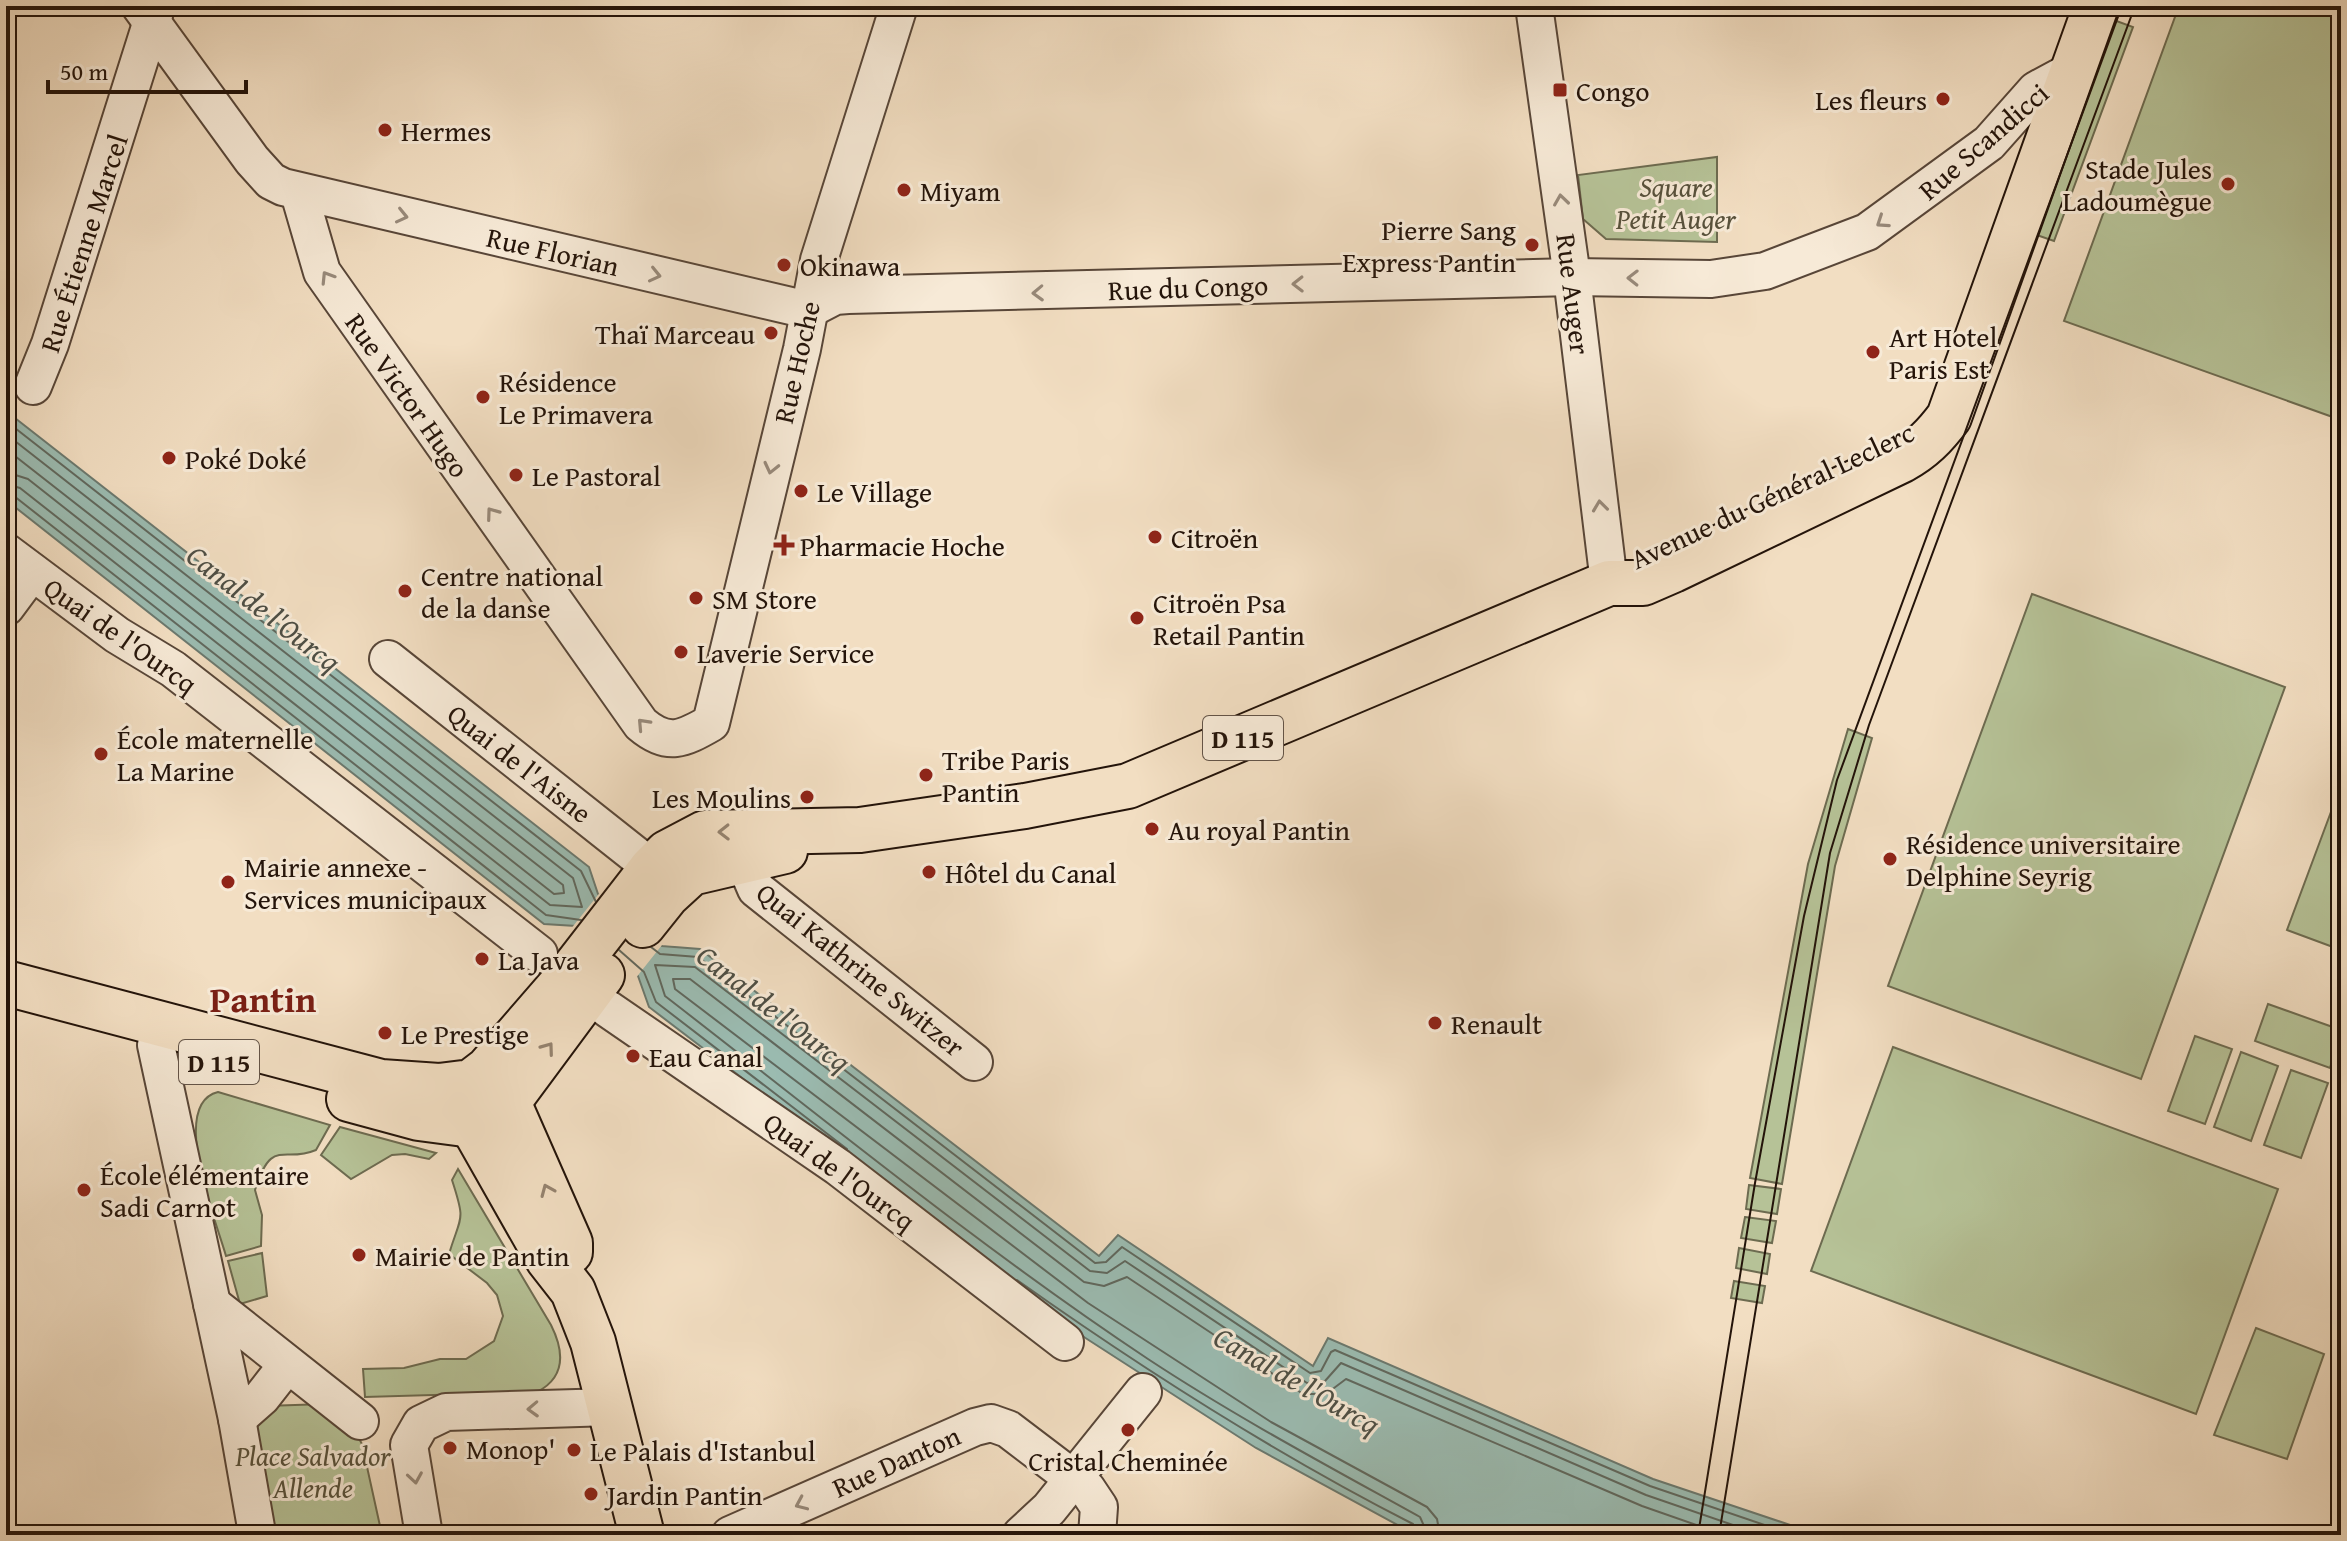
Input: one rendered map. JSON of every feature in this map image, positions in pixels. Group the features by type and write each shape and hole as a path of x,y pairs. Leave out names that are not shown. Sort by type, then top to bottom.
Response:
{"main road":[{"name":"D 115","path":"2073,70 2096,6"},
{"name":"Avenue du Général Leclerc","path":"484,1103 655,881 790,850 860,830 1025,806 1128,786 1609,583 1626,557 1910,431 1937,414 1955,394 2073,70"},
{"name":"D 115","path":"6,983 381,1082 439,1086 484,1103"},
{"name":"D 115","path":"6,1002 419,1118 484,1103"},
{"path":"484,1103 570,1243 573,1291 593,1342 642,1535"}],"street":[{"name":"Rue Hoche","path":"711,723 802,349 819,260 899,6"},
{"name":"Rue Auger","path":"1525,8 1572,277 1609,583"},
{"path":"150,12 261,171 271,181 299,193"},
{"name":"Rue Étienne Marcel","path":"33,386 50,344 150,12"},
{"name":"Rue Scandicci","path":"1572,277 1711,279 1765,271 1815,254 1867,232 1930,189 1989,143 2036,90 2073,70"},
{"name":"Rue Florian","path":"299,193 808,310"},
{"name":"Rue Victor Hugo","path":"299,193 322,272 641,724 654,735 672,741 687,738 711,723"},
{"name":"Rue du Congo","path":"808,310 835,296 848,295 1572,277"},
{"path":"6,607 19,562"},
{"name":"Quai de l'Ourcq","path":"19,562 117,635 173,669 577,982 838,1167 1065,1342"},
{"name":"Quai de l'Aisne","path":"388,659 655,881"},
{"name":"Quai Kathrine Switzer","path":"750,875 756,889 974,1062"},
{"path":"156,1045 237,1419 257,1533"},
{"path":"212,1304 360,1421"},
{"path":"237,1419 262,1397 287,1365"},
{"path":"1021,1535 1049,1509 1143,1392"},
{"path":"424,1535 409,1445 421,1424 446,1412 611,1407"},
{"name":"Rue Danton","path":"730,1535 975,1427 1000,1425 1073,1479"},
{"path":"1073,1479 1099,1507 1097,1535"}],"green space":[{"name":"Stade Jules Ladoumègue","path":"2179,6 2341,6 2341,420 2064,321"},
{"path":"2111,19 2133,27 2054,241 2031,233"},
{"name":"Square Petit Auger","path":"1717,157 1717,242 1606,239 1583,219 1578,175"},
{"path":"2032,594 2285,687 2141,1079 1888,986"},
{"path":"1848,729 1872,738 1835,866 1782,1184 1750,1178 1808,864"},
{"path":"2341,785 2341,950 2287,930"},
{"path":"2268,1004 2341,1030 2330,1068 2255,1041"},
{"path":"2195,1036 2232,1049 2205,1124 2168,1111"},
{"path":"1893,1047 2278,1189 2196,1414 1811,1271"},
{"path":"2241,1052 2278,1066 2251,1141 2214,1127"},
{"path":"2291,1070 2328,1083 2301,1158 2264,1145"},
{"path":"218,1092 330,1125 316,1150 305,1154 280,1155 267,1163 255,1190 262,1215 261,1246 226,1256 206,1193 196,1140 197,1118 204,1101"},
{"path":"340,1127 436,1153 429,1159 392,1155 351,1179 321,1155"},
{"path":"458,1169 551,1325 560,1354 558,1371 537,1392 365,1397 363,1369 404,1368 440,1359 466,1359 494,1341 503,1316 497,1295 487,1283 449,1254 460,1218 452,1180"},
{"path":"1749,1185 1781,1189 1777,1214 1746,1209"},
{"path":"1745,1217 1776,1221 1772,1243 1741,1238"},
{"path":"1739,1248 1770,1254 1767,1274 1736,1268"},
{"path":"262,1253 267,1296 240,1304 228,1261"},
{"path":"1734,1281 1765,1286 1762,1303 1731,1298"},
{"path":"2256,1328 2324,1354 2287,1459 2214,1435"},
{"name":"Place Salvador Allende","path":"325,1404 357,1435 362,1444 382,1535 272,1535 248,1428 265,1406"}],"water":[{"name":"Canal de l'Ourcq","path":"6,411 589,867 598,894 662,946 700,949 1099,1256 1118,1235 1313,1366 1328,1338 1653,1479 1820,1535 1416,1535 1256,1448 1070,1328 649,1007 638,976 576,926 544,924 6,500"}],"pier":[{"path":"602,890 663,942 700,946 662,945 635,979 570,930"}],"tram line":[{"path":"1698,1535 1755,1183 1804,916 1837,780 2122,6"},
{"path":"1719,1535 1830,853 1869,725 2135,6"}],"place":[{"name":"Congo","path":"1560,90"},
{"name":"Les fleurs","path":"1943,99"},
{"name":"Hermes","path":"385,130"},
{"name":"Stade Jules Ladoumègue","path":"2228,184"},
{"name":"Miyam","path":"904,190"},
{"name":"Pierre Sang Express Pantin","path":"1532,245"},
{"name":"Okinawa","path":"784,265"},
{"name":"Thaï Marceau","path":"771,333"},
{"name":"Art Hotel Paris Est","path":"1873,352"},
{"name":"Résidence Le Primavera","path":"483,397"},
{"name":"Poké Doké","path":"169,458"},
{"name":"Le Pastoral","path":"516,475"},
{"name":"Le Village","path":"801,491"},
{"name":"Citroën","path":"1155,537"},
{"name":"Pharmacie Hoche","path":"784,545"},
{"name":"Centre national de la danse","path":"405,591"},
{"name":"SM Store","path":"696,598"},
{"name":"Citroën Psa Retail Pantin","path":"1137,618"},
{"name":"Laverie Service","path":"681,652"},
{"name":"École maternelle La Marine","path":"101,754"},
{"name":"Tribe Paris Pantin","path":"926,775"},
{"name":"Les Moulins","path":"807,797"},
{"name":"Au royal Pantin","path":"1152,829"},
{"name":"Résidence universitaire Delphine Seyrig","path":"1890,859"},
{"name":"Hôtel du Canal","path":"929,872"},
{"name":"Mairie annexe - Services municipaux","path":"228,882"},
{"name":"La Java","path":"482,959"},
{"name":"Renault","path":"1435,1023"},
{"name":"Le Prestige","path":"385,1033"},
{"name":"Eau Canal","path":"633,1056"},
{"name":"École élémentaire Sadi Carnot","path":"84,1190"},
{"name":"Mairie de Pantin","path":"359,1255"},
{"name":"Cristal Cheminée","path":"1128,1430"},
{"name":"Monop'","path":"450,1448"},
{"name":"Le Palais d'Istanbul","path":"574,1450"},
{"name":"Jardin Pantin","path":"591,1494"}],"district":[{"name":"Pantin","path":"263,998"}]}
